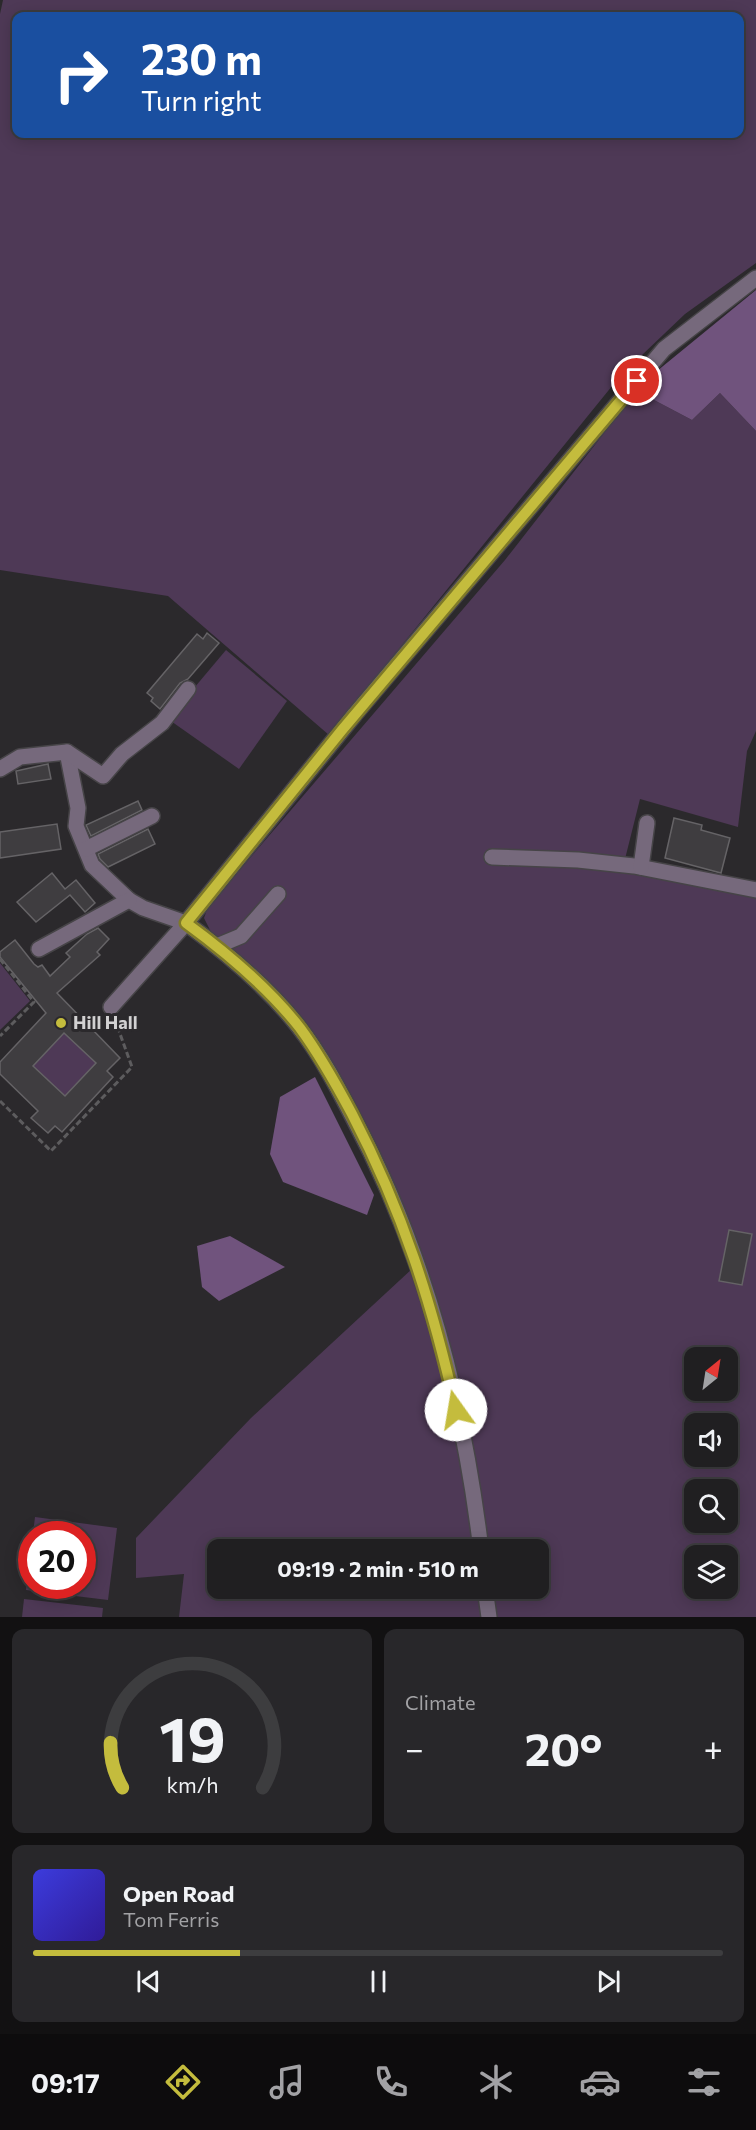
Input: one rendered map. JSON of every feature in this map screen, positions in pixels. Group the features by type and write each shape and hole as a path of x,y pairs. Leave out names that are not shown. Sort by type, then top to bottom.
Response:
{"lane":[{"path":"111,1007 186,923 355,714 664,349 756,278"},
{"path":"0,769 20,757 67,752 103,776 122,754 162,723 188,689"},
{"path":"67,752 78,808 76,826 92,865 129,900 186,923 217,946 266,990 299,1027 327,1068 379,1166 407,1234 437,1325 461,1431 479,1539"},
{"path":"86,849 152,816"},
{"path":"640,867 647,823"},
{"path":"492,857 578,860 640,867 756,890"},
{"path":"217,946 241,936 278,894"},
{"path":"39,949 129,900"},
{"path":"487,1599 489,1617"}],"path":[{"path":"0,959 34,1002 0,1036"},
{"path":"0,1101 51,1151 132,1067 111,1007"}],"shaded area":[{"path":"3,0 756,0 756,263 685,314 621,375 329,735 168,596 0,570 0,14"},
{"path":"756,290 756,431 720,393 692,420 637,391 657,371"},
{"path":"637,391 692,420 720,393 756,431 756,731 747,751 738,827 640,799 622,871 756,897 756,1617 495,1617 493,1599 549,1599 549,1539 486,1539 468,1429 444,1322 413,1231 383,1163 269,986 211,932 204,918 208,907 505,560"},
{"path":"226,650 287,701 239,769 168,719"},
{"path":"0,963 30,1001 0,1030"},
{"path":"64,1033 96,1063 65,1096 33,1066"},
{"path":"315,1077 374,1195 367,1215 283,1182 270,1154 280,1097"},
{"path":"230,1236 285,1267 219,1301 202,1287 197,1246"},
{"path":"413,1268 442,1372 458,1442 474,1539 207,1539 207,1599 479,1599 481,1617 179,1617 184,1574 136,1578 136,1538 251,1418"},
{"path":"35,1517 65,1521 35,1521"},
{"path":"96,1525 117,1528 108,1600 96,1599"},
{"path":"24,1599 103,1608 102,1617 22,1617"}],"building":[{"path":"207,633 219,643 188,679 180,683 160,709 151,701 153,698 147,693 197,634 203,639"},
{"path":"48,764 51,779 18,784 16,771"},
{"path":"138,801 142,810 91,836 86,825"},
{"path":"674,818 702,825 701,830 730,838 721,873 665,858"},
{"path":"57,824 61,849 0,858 0,832"},
{"path":"148,829 155,844 108,867 100,859 98,854"},
{"path":"52,873 65,889 76,880 95,903 85,912 70,895 36,922 17,902"},
{"name":"Hill Hall","path":"98,928 109,939 97,952 100,955 57,993 120,1058 107,1071 113,1077 62,1132 55,1126 48,1133 31,1118 38,1111 0,1074 0,1062 46,1013 0,957 0,952 15,940 34,964 38,967 42,965 50,976 70,957 66,953 87,934","holes":["64,1033 96,1063 65,1096 33,1066"]},
{"path":"729,1230 752,1234 742,1285 719,1281"}],"place":[{"name":"Hill Hall","path":"61,1023"}],"route":[{"path":"456,1410 437,1325 407,1234 379,1166 327,1068 299,1027 266,990 217,946 186,923 247,844 637,381"}]}
